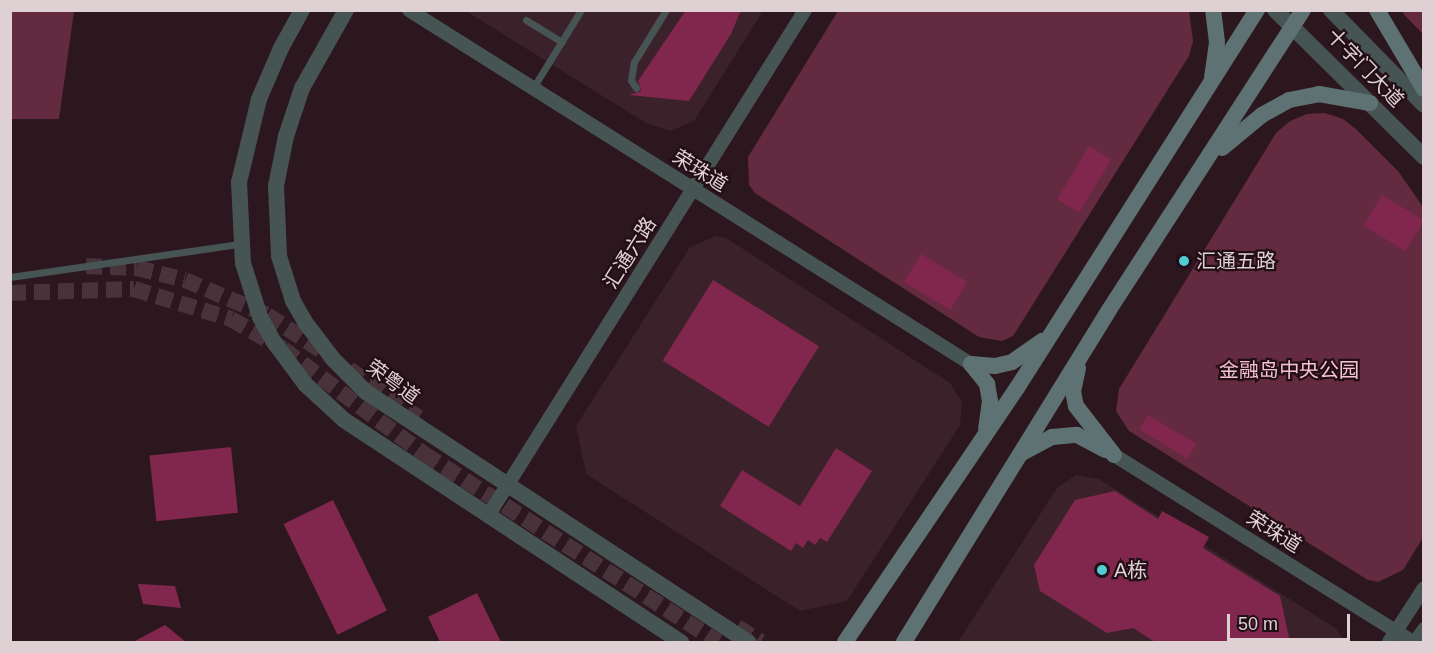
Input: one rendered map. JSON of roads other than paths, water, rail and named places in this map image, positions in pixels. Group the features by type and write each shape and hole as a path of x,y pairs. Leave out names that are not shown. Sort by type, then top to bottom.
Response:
{"main road":[{"path":"1211,83 1217,42 1213,10"},
{"path":"845,642 1056,328 1257,10"},
{"path":"904,642 1018,456 1210,158 1302,10"},
{"path":"1377,10 1424,89"},
{"path":"1210,158 1262,115 1289,100 1319,94 1370,104"},
{"path":"971,364 995,366 1012,362 1056,328"},
{"path":"1082,355 1073,391 1076,406 1114,455"},
{"path":"971,364 987,384 990,401 984,436"},
{"path":"1018,456 1052,437 1077,435 1114,455"}],"street":[{"path":"302,10 269,74 251,126 239,182 240,244 260,317 305,384 357,430 681,642"},
{"name":"荣粤道","path":"346,10 302,88 280,160 274,209 285,279 305,322 349,376 385,405 748,642"},
{"name":"荣珠道","path":"409,10 971,364"},
{"name":"汇通六路","path":"488,516 805,10"},
{"name":"十字门大道","path":"1275,10 1294,25 1424,157"},
{"name":"十字门大道","path":"1331,10 1424,105"},
{"name":"荣珠道","path":"1114,455 1393,637 1414,642"},
{"path":"1393,637 1424,588"},
{"path":"1414,642 1424,629"}],"lane":[{"path":"533,88 581,10"},
{"path":"636,88 631,70 634,62 666,10"},
{"path":"526,20 562,42"},
{"path":"10,277 240,244"}],"tunnel":[{"path":"86,266 137,268 185,280 267,315 328,355"},
{"path":"10,293 134,289 231,319 283,349 424,454 718,642"},
{"path":"349,369 419,418"},
{"path":"737,627 761,642"}],"place":[{"name":"汇通五路","path":"1184,261"},
{"name":"A栋","path":"1102,570"}],"park label":[{"name":"金融岛中央公园","path":"1289,370"}]}
